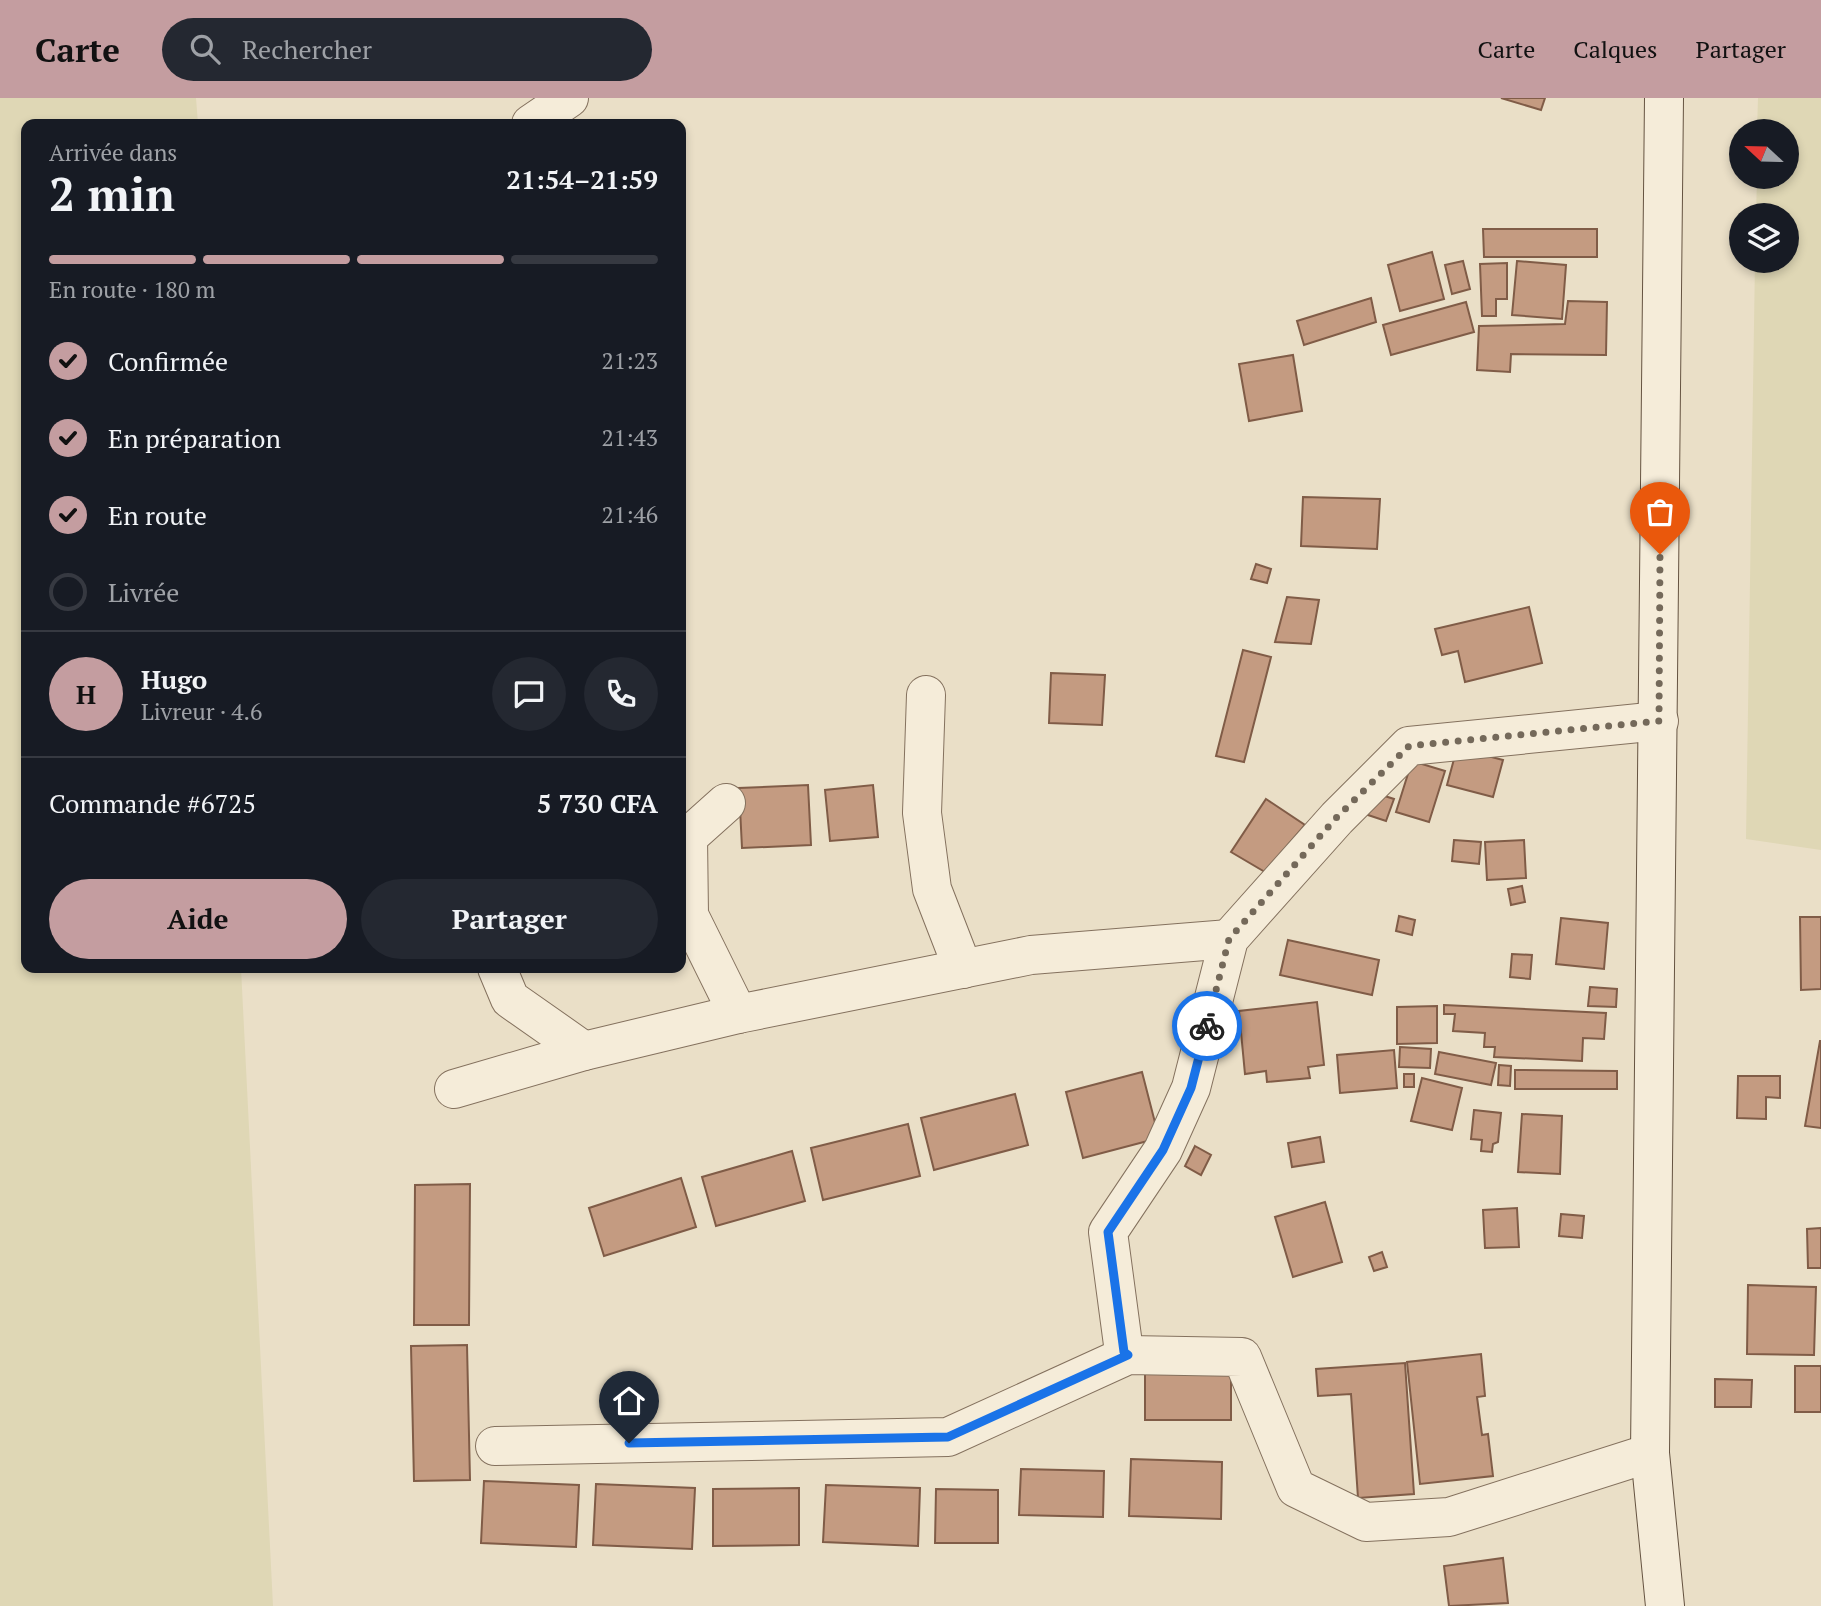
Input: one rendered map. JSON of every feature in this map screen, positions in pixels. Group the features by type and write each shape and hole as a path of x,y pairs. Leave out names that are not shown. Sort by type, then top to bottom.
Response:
{"street":[{"path":"538,119 569,98"},
{"path":"1664,98 1650,1453 1665,1606"},
{"path":"926,695 922,813 932,889 963,970"},
{"path":"1128,1355 1124,1352 1108,1232 1163,1150 1191,1088 1229,939 1336,818 1409,746 1659,721"},
{"path":"726,803 688,837 689,915 738,1014"},
{"path":"454,1089 584,1051 738,1014 1031,955 1229,939"},
{"path":"499,973 510,999 584,1051"},
{"path":"495,1446 948,1437 1128,1355 1242,1357 1296,1488 1366,1522 1450,1517 1650,1453"}],"shaded area":[{"path":"0,98 196,98 198,119 21,119 21,973 241,973 273,1606 0,1606"},
{"path":"1758,98 1821,98 1821,850 1746,839 1755,273 1799,273 1799,203 1756,203 1757,189 1799,189 1799,119 1757,119"}],"building":[{"path":"1501,98 1545,98 1541,110"},
{"path":"1483,229 1597,229 1597,257 1484,257"},
{"path":"1432,252 1444,299 1400,311 1388,265"},
{"path":"1463,261 1470,289 1452,294 1445,265"},
{"path":"1517,261 1566,265 1562,319 1512,315"},
{"path":"1507,263 1507,299 1496,299 1496,316 1482,316 1480,264"},
{"path":"1371,298 1376,322 1304,345 1297,321"},
{"path":"1568,301 1607,302 1606,355 1511,354 1510,372 1477,370 1479,326 1565,324"},
{"path":"1466,302 1474,332 1391,355 1383,325"},
{"path":"1293,355 1302,411 1249,421 1239,364"},
{"path":"1303,497 1380,499 1377,549 1301,546"},
{"path":"1256,564 1271,569 1267,583 1251,579"},
{"path":"1287,597 1319,600 1311,644 1275,642"},
{"path":"1529,607 1542,663 1465,682 1458,651 1442,655 1435,629"},
{"path":"1243,650 1271,657 1244,762 1216,756"},
{"path":"1051,673 1105,675 1102,725 1049,723"},
{"path":"1457,748 1503,760 1493,797 1447,785"},
{"path":"1412,761 1445,771 1429,822 1396,812"},
{"path":"808,785 811,845 742,848 739,788"},
{"path":"873,785 878,837 830,841 825,790"},
{"path":"1369,791 1394,799 1386,821 1362,813"},
{"path":"1266,799 1305,825 1265,872 1231,852"},
{"path":"1454,840 1481,842 1479,864 1452,861"},
{"path":"1524,840 1526,878 1487,880 1485,842"},
{"path":"1522,886 1525,902 1511,905 1508,889"},
{"path":"1399,916 1415,920 1412,935 1396,931"},
{"path":"1800,917 1821,917 1821,989 1801,990"},
{"path":"1561,918 1608,923 1604,969 1556,964"},
{"path":"1288,940 1379,960 1372,995 1280,975"},
{"path":"1512,954 1532,955 1530,979 1510,977"},
{"path":"1590,987 1617,989 1616,1007 1588,1006"},
{"path":"1317,1002 1324,1065 1308,1067 1310,1078 1267,1082 1266,1071 1245,1074 1239,1011"},
{"path":"1444,1005 1606,1013 1604,1039 1583,1038 1582,1061 1494,1057 1495,1047 1484,1047 1485,1033 1453,1031 1455,1014 1444,1014"},
{"path":"1437,1006 1437,1043 1397,1044 1397,1007"},
{"path":"1821,1041 1821,1128 1805,1126"},
{"path":"1400,1047 1431,1049 1430,1068 1399,1067"},
{"path":"1394,1050 1397,1088 1340,1093 1337,1055"},
{"path":"1439,1052 1496,1063 1491,1085 1435,1074"},
{"path":"1499,1065 1511,1066 1510,1086 1498,1085"},
{"path":"1515,1070 1617,1071 1617,1089 1515,1089"},
{"path":"1142,1072 1159,1138 1083,1158 1066,1092"},
{"path":"1404,1074 1414,1074 1414,1087 1404,1087"},
{"path":"1738,1076 1780,1076 1780,1098 1766,1097 1766,1119 1737,1118"},
{"path":"1422,1078 1462,1088 1452,1130 1411,1121"},
{"path":"1015,1094 1028,1145 934,1170 921,1118"},
{"path":"1474,1110 1501,1113 1498,1142 1493,1144 1492,1152 1481,1151 1482,1140 1471,1139"},
{"path":"1522,1114 1562,1116 1560,1174 1518,1172"},
{"path":"908,1124 920,1176 823,1200 811,1148"},
{"path":"1320,1137 1324,1162 1292,1167 1288,1143"},
{"path":"1195,1146 1211,1155 1201,1175 1185,1166"},
{"path":"792,1151 805,1201 716,1226 702,1177"},
{"path":"681,1178 696,1227 604,1256 589,1208"},
{"path":"470,1184 469,1325 414,1325 415,1185"},
{"path":"1325,1202 1342,1262 1293,1277 1275,1217"},
{"path":"1517,1208 1519,1247 1485,1248 1483,1210"},
{"path":"1561,1214 1584,1216 1582,1238 1559,1236"},
{"path":"1821,1228 1821,1268 1808,1268 1807,1229"},
{"path":"1382,1252 1387,1267 1374,1271 1369,1257"},
{"path":"1748,1285 1816,1287 1814,1355 1747,1354"},
{"path":"467,1345 470,1480 414,1481 411,1346"},
{"path":"1481,1354 1485,1396 1477,1397 1482,1435 1488,1434 1493,1476 1420,1484 1407,1362"},
{"path":"1405,1363 1414,1494 1358,1498 1351,1394 1318,1396 1316,1369"},
{"path":"1145,1364 1231,1364 1231,1420 1145,1420"},
{"path":"1795,1366 1821,1366 1821,1412 1795,1412"},
{"path":"1715,1379 1752,1380 1751,1407 1715,1407"},
{"path":"1131,1459 1222,1462 1221,1519 1129,1516"},
{"path":"1021,1469 1104,1471 1103,1517 1019,1515"},
{"path":"484,1481 579,1485 576,1547 481,1543"},
{"path":"596,1484 695,1488 692,1549 593,1545"},
{"path":"826,1485 920,1488 918,1546 823,1542"},
{"path":"799,1488 799,1545 713,1546 713,1489"},
{"path":"936,1489 998,1490 998,1543 935,1543"},
{"path":"1503,1558 1508,1603 1449,1606 1444,1566"}],"way so far":[{"path":"1207,1026 1229,939 1336,818 1409,746 1659,721 1660,554"}],"route":[{"path":"629,1443 948,1437 1128,1355 1124,1352 1108,1232 1163,1150 1191,1088 1207,1026"}]}
